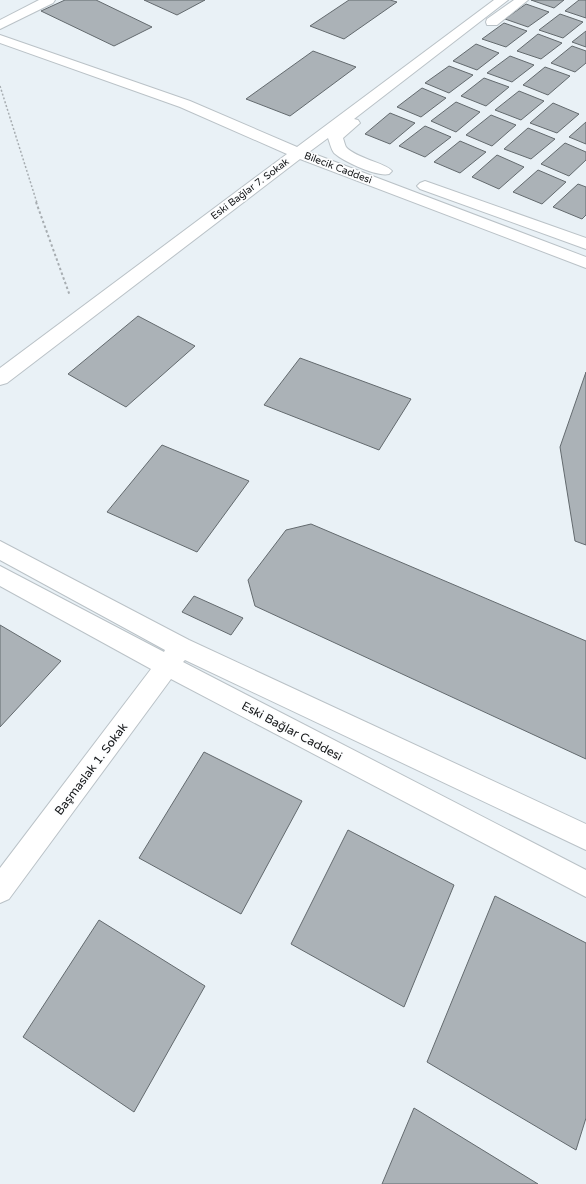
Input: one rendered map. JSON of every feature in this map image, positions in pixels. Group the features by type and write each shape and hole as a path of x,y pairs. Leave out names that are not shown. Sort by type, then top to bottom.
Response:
{"street":[{"path":"0,25 50,0"},
{"name":"Eski Bağlar 7. Sokak","path":"0,378 502,0"},
{"path":"396,175 366,165 340,150 335,137 522,0"},
{"name":"Bilecik Caddesi","path":"0,39 185,104 297,153 586,263"},
{"path":"410,181 586,244"},
{"name":"Eski Bağlar Caddesi","path":"0,550 174,656 586,884"},
{"name":"Eski Bağlar Caddesi","path":"0,575 174,656 586,837"},
{"name":"Başmaslak 1. Sokak","path":"0,890 174,656"}],"path":[{"path":"0,86 28,179 79,319"}],"building":[{"path":"65,0 96,0 152,27 114,46 41,11"},
{"path":"144,0 205,0 177,15"},
{"path":"349,0 390,0 397,2 344,39 310,26"},
{"path":"531,0 564,0 554,8"},
{"path":"579,0 586,0 586,18 565,11"},
{"path":"526,4 549,12 528,27 505,19"},
{"path":"560,14 583,22 563,38 539,30"},
{"path":"504,23 527,31 506,47 482,39"},
{"path":"586,31 586,47 572,42"},
{"path":"538,34 562,43 541,59 517,51"},
{"path":"476,44 499,53 477,70 453,61"},
{"path":"572,46 586,51 586,63 575,72 551,63"},
{"path":"313,51 356,67 290,116 246,99"},
{"path":"510,56 534,65 512,82 487,73"},
{"path":"449,66 473,75 449,93 425,83"},
{"path":"545,67 570,76 548,95 523,85"},
{"path":"484,78 509,87 486,106 461,96"},
{"path":"422,88 446,98 421,117 397,107"},
{"path":"519,91 544,101 521,120 495,110"},
{"path":"456,102 480,112 456,132 431,121"},
{"path":"553,103 579,114 557,133 530,123"},
{"path":"390,113 415,123 390,144 365,134"},
{"path":"491,115 516,125 492,146 466,135"},
{"path":"586,122 586,144 569,137"},
{"path":"425,126 451,137 425,157 399,146"},
{"path":"528,128 555,139 531,159 504,149"},
{"path":"460,141 486,152 460,173 434,162"},
{"path":"565,143 586,152 586,160 569,176 541,164"},
{"path":"497,155 524,167 499,189 472,177"},
{"path":"538,170 566,182 542,204 513,192"},
{"path":"578,184 586,187 586,215 582,219 553,207"},
{"path":"138,316 195,346 126,407 68,374"},
{"path":"300,358 411,399 379,450 264,405"},
{"path":"586,372 586,545 575,541 560,447"},
{"path":"162,445 249,481 197,552 107,512"},
{"path":"311,524 586,641 586,759 255,606 248,580 286,530"},
{"path":"194,596 243,618 231,635 182,612"},
{"path":"0,625 61,661 0,727"},
{"path":"204,752 302,801 241,914 139,858"},
{"path":"348,830 454,885 404,1007 291,944"},
{"path":"495,896 586,943 586,1118 576,1150 427,1062"},
{"path":"99,920 205,986 134,1112 23,1037"},
{"path":"414,1108 538,1184 382,1184"}]}
